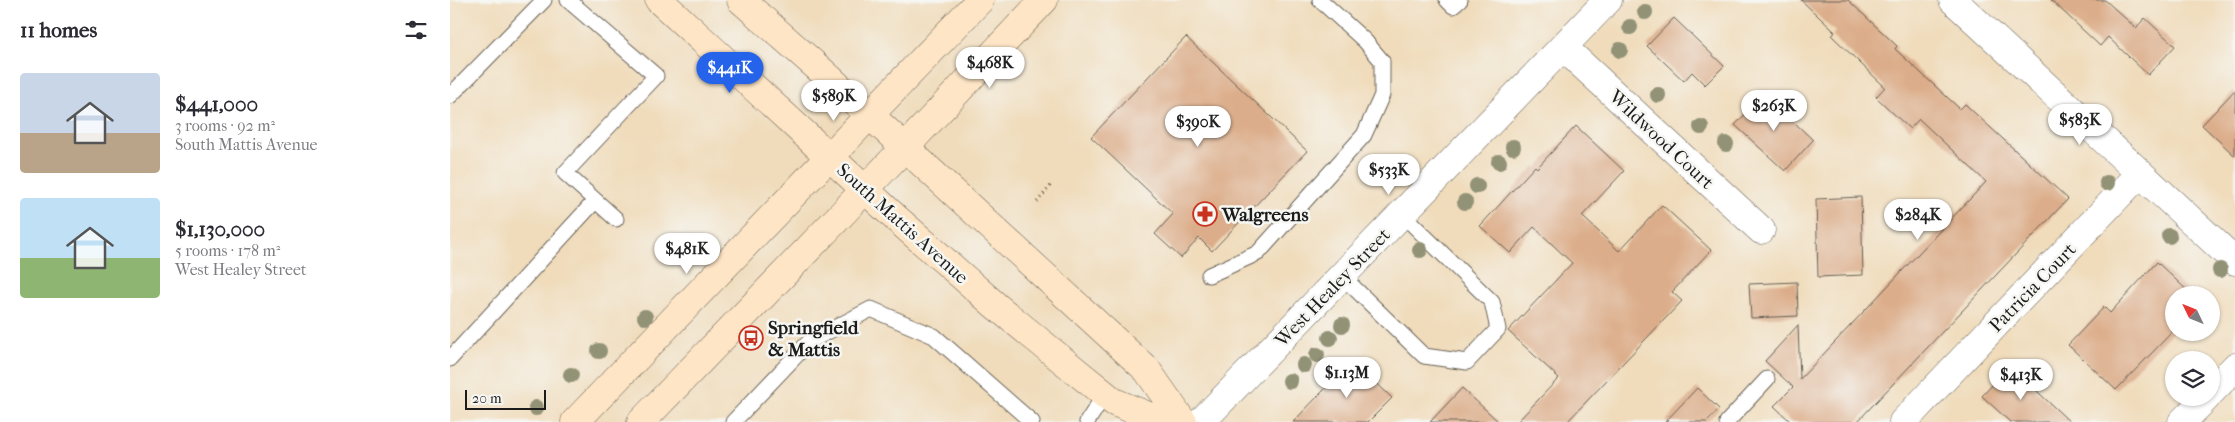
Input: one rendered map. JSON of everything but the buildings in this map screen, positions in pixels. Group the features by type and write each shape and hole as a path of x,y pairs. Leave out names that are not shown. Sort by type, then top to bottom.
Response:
{"main road":[{"name":"South Mattis Avenue","path":"659,0 865,190 996,306 1114,402 1163,422"},
{"path":"741,0 1147,370 1183,422"},
{"path":"576,422 980,0"},
{"path":"652,418 1044,0"}],"street":[{"name":"West Healey Street","path":"1201,422 1608,0"},
{"path":"1953,0 2235,261"},
{"name":"Wildwood Court","path":"1563,47 1761,230"},
{"name":"Patricia Court","path":"1903,422 2140,173"},
{"path":"2220,383 2235,367"},
{"path":"2182,422 2198,406"}],"lane":[{"path":"450,96 544,0"},
{"path":"568,0 656,76 566,173 616,219"},
{"path":"1210,274 1258,253 1364,135 1382,95 1382,61 1365,41 1320,0"},
{"path":"1447,0 1453,6 1460,0"},
{"path":"450,359 595,201"},
{"path":"1342,276 1424,356 1467,362 1498,329 1492,302 1402,214"},
{"path":"733,422 810,341 871,309 934,336 1032,422"},
{"path":"1727,422 1767,379"},
{"path":"1087,422 1105,394"}],"path":[{"path":"1036,202 1053,183"}],"place":[{"name":"Walgreens","path":"1205,214"},
{"name":"Springfield & Mattis","path":"751,338"}]}
